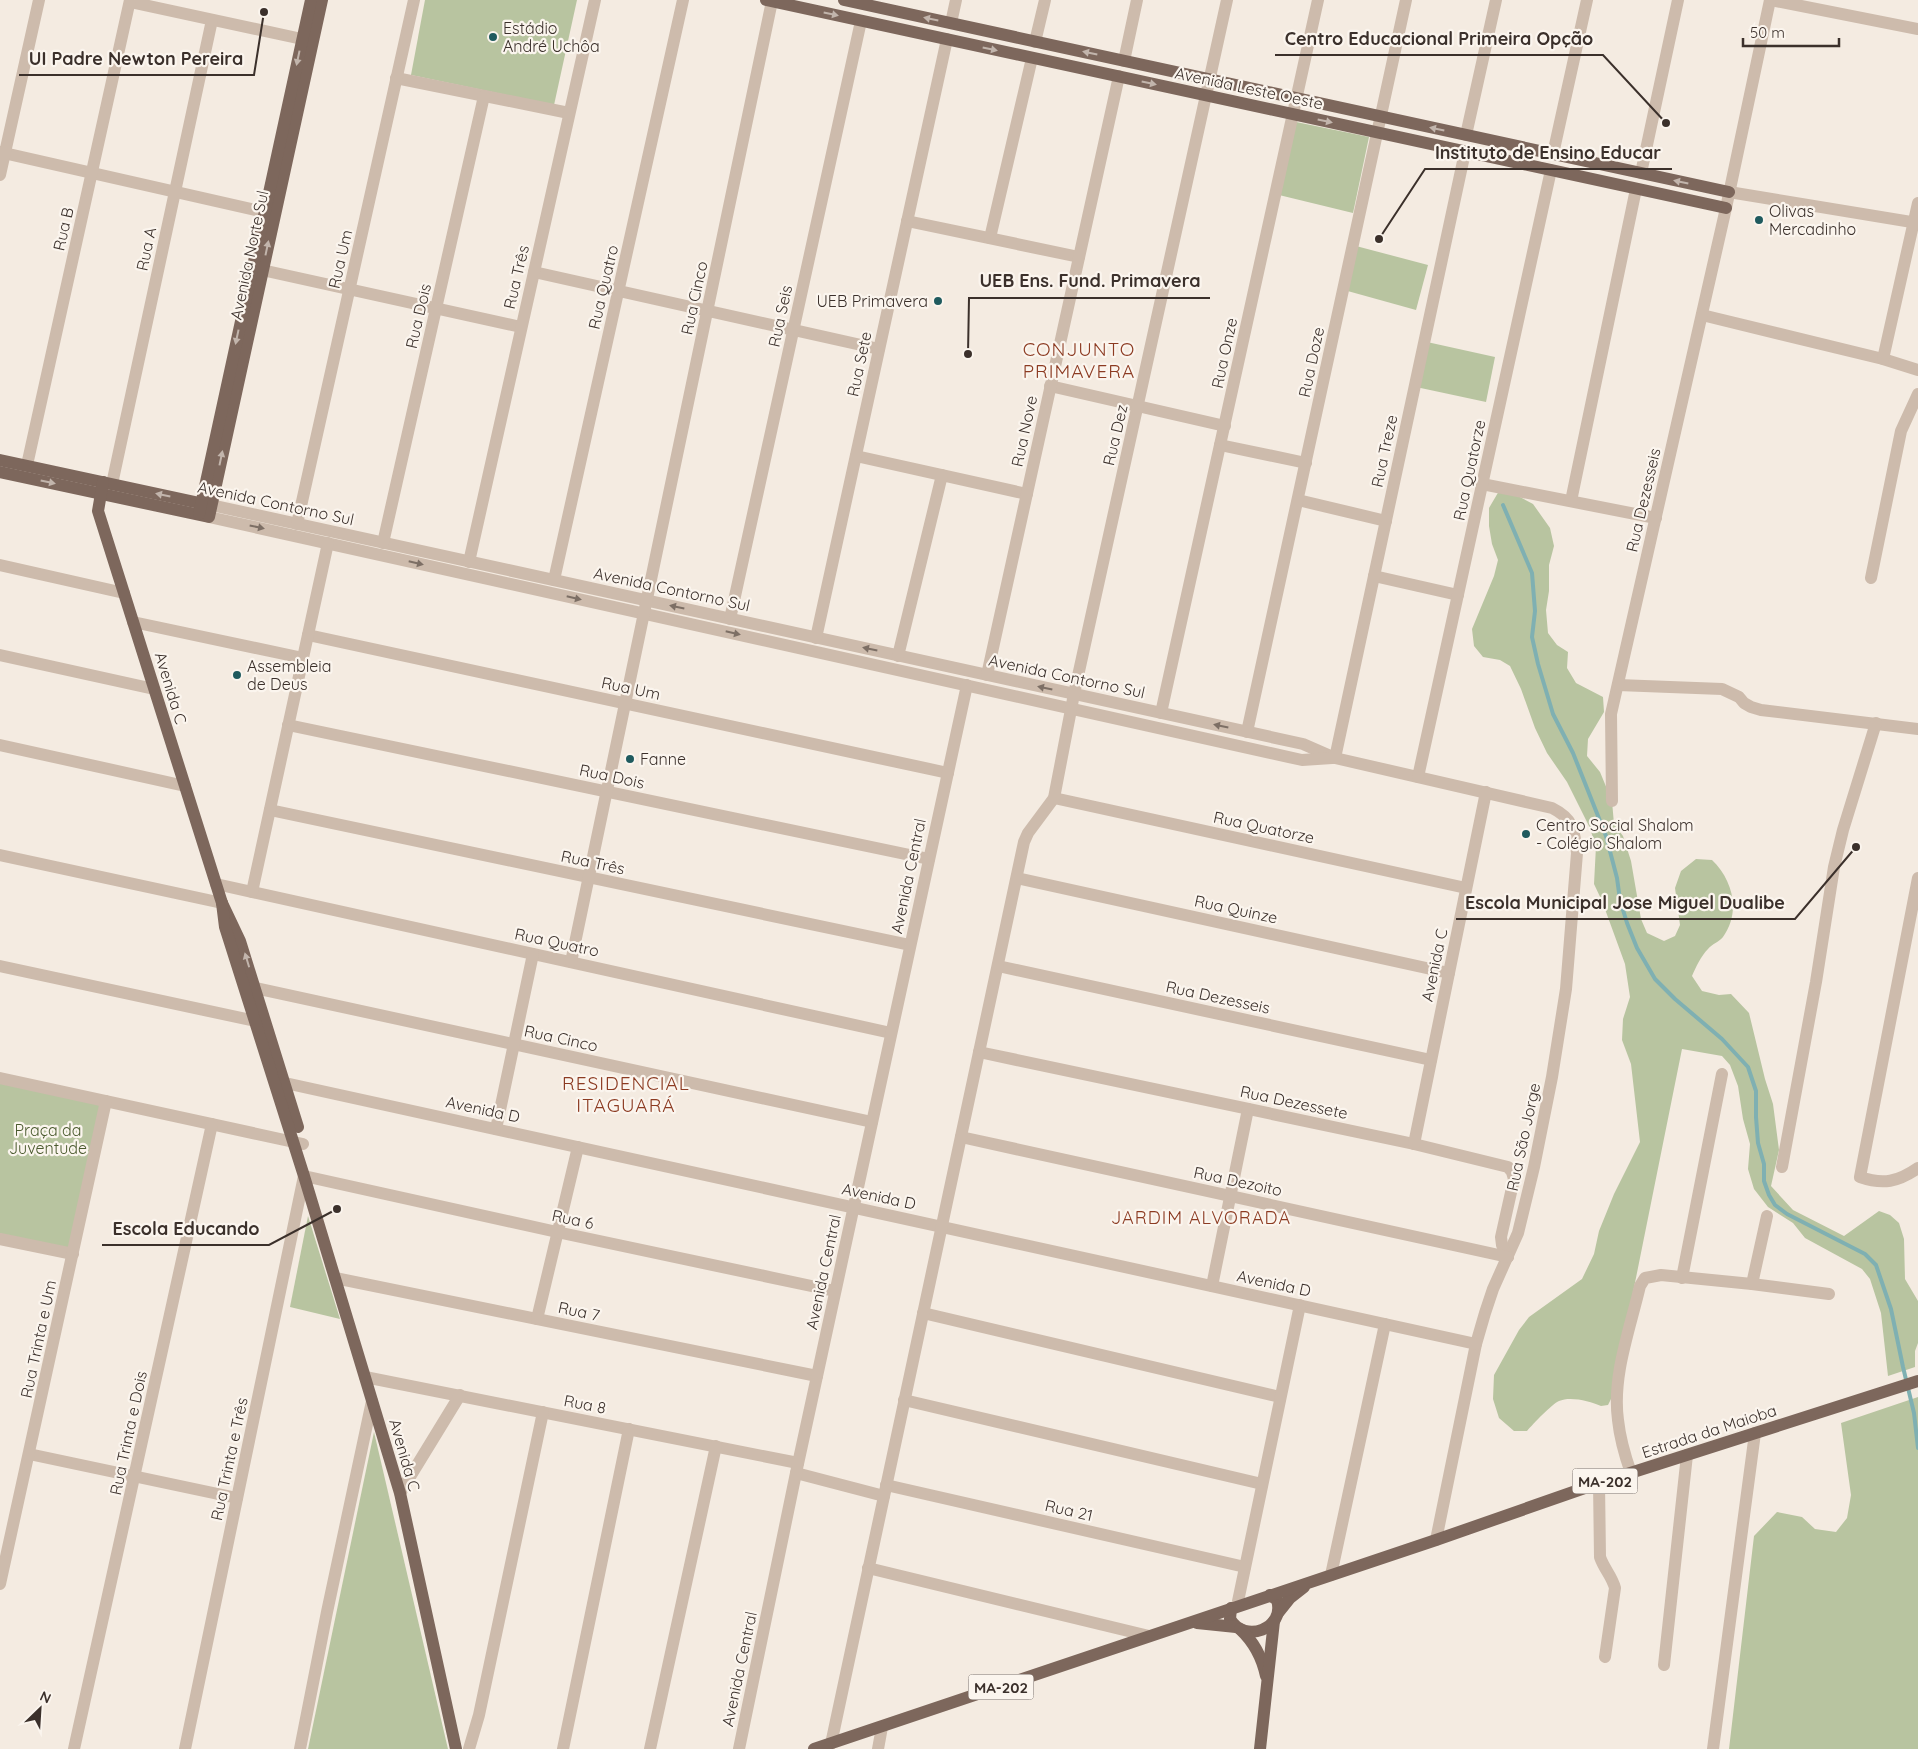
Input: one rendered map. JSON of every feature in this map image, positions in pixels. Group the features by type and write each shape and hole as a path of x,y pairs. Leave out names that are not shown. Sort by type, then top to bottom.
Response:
{"main road":[{"name":"Avenida Norte Sul","path":"205,510 264,212 311,0"},
{"name":"Avenida Norte Sul","path":"205,510 262,270 322,0"},
{"name":"Avenida Leste Oeste","path":"844,0 864,2 1035,42 1729,192"},
{"name":"Avenida Leste Oeste","path":"769,1 1726,208"},
{"name":"Avenida Contorno Sul","path":"0,460 27,465 205,510"},
{"name":"Avenida Contorno Sul","path":"0,472 106,486"},
{"name":"Avenida C","path":"106,486 98,511 222,903 225,927 249,987 279,1081 298,1143 304,1176 400,1493 456,1749"},
{"name":"Avenida C","path":"249,987 255,1021 279,1081"},
{"name":"Estrada da Maioba","path":"1270,1595 1599,1483 1917,1381"},
{"name":"Estrada da Maioba","path":"1276,1617 1290,1598 1312,1581"},
{"name":"MA-202","path":"814,1749 1270,1595"},
{"path":"1260,1749 1276,1617 1277,1600 1270,1595"},
{"path":"1234,1607 1230,1619 1252,1641 1258,1651 1268,1686"},
{"name":"MA-202","path":"1187,1623 1212,1623 1238,1628 1247,1632 1260,1631 1276,1617"}],"street":[{"path":"0,175 2,153 39,0"},
{"name":"Rua Um","path":"297,524 414,0"},
{"name":"Rua Três","path":"469,562 595,0"},
{"name":"Rua Quatro","path":"554,580 683,0"},
{"path":"951,23 956,0"},
{"path":"1035,42 1045,0"},
{"path":"1124,61 1137,0"},
{"path":"1210,80 1227,0"},
{"name":"Rua Onze","path":"1161,713 1318,0"},
{"name":"Rua Doze","path":"1247,732 1406,0"},
{"path":"1466,135 1496,0"},
{"path":"1553,154 1587,0"},
{"path":"1640,173 1678,0"},
{"path":"1771,0 1918,29"},
{"name":"Rua Dezesseis","path":"1612,802 1611,714 1726,208 1771,0"},
{"path":"130,1 302,39"},
{"name":"Rua B","path":"27,465 130,1"},
{"name":"Rua Cinco","path":"571,962 708,311 769,1"},
{"name":"Rua A","path":"106,486 175,192 212,20"},
{"name":"Rua Seis","path":"730,619 861,21"},
{"name":"Rua Sete","path":"816,638 947,39"},
{"path":"990,238 1032,58"},
{"name":"Rua Nove","path":"987,675 1119,76"},
{"path":"396,78 570,113"},
{"name":"Rua Dez","path":"1072,709 1210,80"},
{"name":"Rua Dois","path":"383,543 484,96"},
{"name":"Rua Treze","path":"1334,758 1465,152"},
{"path":"2,153 264,212"},
{"name":"Rua Quatorze","path":"1418,777 1551,170"},
{"path":"1571,501 1636,189"},
{"path":"1729,192 1916,223"},
{"path":"1883,359 1916,223 1918,203"},
{"path":"907,221 1079,257"},
{"path":"262,270 521,327"},
{"path":"534,272 879,349"},
{"path":"1702,314 1883,359 1918,370"},
{"path":"1050,386 1225,426"},
{"path":"1871,578 1901,431 1918,394"},
{"path":"1220,445 1306,463"},
{"path":"856,456 1027,494"},
{"path":"898,656 942,475"},
{"path":"1482,484 1656,518"},
{"path":"1298,500 1386,520"},
{"name":"Avenida Contorno Sul","path":"205,510 297,524 1303,744 1334,758 1486,792"},
{"name":"Avenida Contorno Sul","path":"205,510 328,543 1302,760 1334,758"},
{"path":"252,892 328,543"},
{"path":"0,565 124,593"},
{"path":"1374,576 1458,595"},
{"path":"133,622 303,658"},
{"name":"Rua Um","path":"308,635 948,773"},
{"path":"0,655 154,689"},
{"name":"Avenida Central","path":"739,1749 797,1468 967,685"},
{"path":"1618,685 1722,689 1731,692 1752,707 1761,710 1918,729"},
{"path":"830,1744 1024,842 1028,833 1054,798 1072,709"},
{"path":"1782,1167 1834,867 1843,830 1876,723"},
{"name":"Rua Dois","path":"288,725 929,859"},
{"path":"0,745 185,786"},
{"name":"Avenida C","path":"1414,1144 1486,792"},
{"name":"Rua São Jorge","path":"1436,1540 1476,1344 1493,1289 1518,1233 1532,1177 1552,1077 1566,989 1577,853 1571,822 1561,812 1552,808 1486,792"},
{"name":"Rua Quatorze","path":"1054,798 1466,888"},
{"name":"Rua Três","path":"270,810 910,945"},
{"path":"0,855 222,903"},
{"name":"Rua Quinze","path":"1017,878 1449,973"},
{"path":"1918,878 1860,1177 1873,1182 1884,1182 1909,1174 1918,1168"},
{"name":"Rua Quatro","path":"216,884 891,1033"},
{"path":"496,1129 533,954"},
{"path":"0,966 255,1021"},
{"name":"Rua Dezesseis","path":"998,966 1431,1060"},
{"name":"Rua Cinco","path":"249,987 872,1122"},
{"name":"Rua Dezessete","path":"979,1052 1414,1144 1508,1166 1514,1179 1501,1230 1502,1245 1508,1258"},
{"path":"1682,1278 1722,1074"},
{"path":"0,1078 298,1143"},
{"name":"Avenida D","path":"279,1081 1476,1344"},
{"name":"Rua Trinta e Um","path":"0,1584 4,1548 29,1454 106,1101"},
{"path":"1212,1286 1248,1109"},
{"name":"Rua Trinta e Dois","path":"74,1749 212,1124"},
{"name":"Rua Dezoito","path":"961,1137 1508,1258"},
{"path":"537,1319 578,1147"},
{"name":"Rua 6","path":"304,1176 835,1291"},
{"name":"Rua Trinta e Três","path":"185,1749 304,1176"},
{"path":"1752,1284 1766,1216"},
{"path":"0,1239 73,1254"},
{"path":"1631,1473 1622,1446 1617,1419 1618,1384 1640,1286 1645,1278 1661,1275 1829,1294"},
{"name":"Rua 7","path":"335,1278 817,1376"},
{"path":"1234,1607 1245,1568 1300,1306"},
{"path":"923,1313 1280,1397"},
{"path":"1331,1575 1384,1324"},
{"name":"Rua 8","path":"365,1377 716,1446 885,1490"},
{"path":"400,1493 460,1395"},
{"path":"300,1749 372,1400"},
{"path":"904,1400 1262,1484"},
{"path":"469,1749 479,1715 543,1412"},
{"path":"563,1749 629,1429"},
{"path":"1713,1749 1755,1434"},
{"path":"650,1749 716,1446"},
{"path":"29,1454 237,1498"},
{"path":"1664,1665 1687,1455"},
{"path":"1599,1483 1600,1557 1613,1580 1615,1588 1605,1658"},
{"name":"Rua 21","path":"885,1490 1245,1568"},
{"path":"868,1568 1149,1636"},
{"path":"453,1734 468,1728 479,1715"},
{"path":"878,1749 882,1727"}],"green space":[{"name":"Estádio André Uchôa","path":"425,0 577,0 554,105 411,75"},
{"path":"1296,122 1369,137 1353,213 1279,195"},
{"path":"1356,246 1428,265 1416,310 1344,290"},
{"path":"1427,342 1495,357 1486,402 1416,387"},
{"path":"1499,491 1520,497 1533,504 1550,528 1554,546 1549,565 1549,591 1546,610 1548,633 1557,645 1568,652 1567,668 1576,683 1603,697 1604,712 1588,739 1587,756 1600,772 1612,801 1614,824 1623,836 1631,861 1641,919 1647,933 1664,941 1675,936 1680,925 1675,888 1681,871 1696,859 1712,860 1725,877 1729,887 1733,907 1732,917 1723,937 1705,952 1692,976 1702,991 1719,995 1731,994 1749,1013 1773,1104 1779,1150 1771,1186 1793,1210 1844,1236 1879,1211 1890,1215 1899,1223 1904,1239 1905,1279 1918,1301 1918,1343 1915,1351 1915,1367 1888,1376 1881,1313 1870,1279 1862,1269 1805,1238 1793,1223 1768,1207 1754,1189 1748,1169 1750,1144 1743,1119 1738,1086 1730,1065 1722,1056 1682,1049 1612,1397 1608,1405 1601,1406 1580,1400 1569,1399 1559,1401 1547,1410 1527,1431 1514,1431 1499,1418 1493,1399 1494,1375 1519,1330 1529,1317 1582,1279 1594,1254 1599,1231 1614,1194 1640,1142 1631,1064 1622,1040 1623,1019 1630,997 1625,964 1594,884 1596,846 1589,826 1567,782 1547,753 1535,728 1521,689 1510,666 1500,660 1483,657 1474,646 1472,629 1494,576 1498,560 1492,544 1489,508"},
{"name":"Praça da Juventude","path":"0,1078 106,1101 73,1254 0,1239"},
{"path":"308,1216 340,1319 290,1307"},
{"path":"1918,1397 1918,1749 1729,1749 1754,1536 1777,1512 1802,1517 1815,1529 1836,1532 1847,1518 1851,1495 1841,1423"},
{"path":"374,1432 448,1749 308,1749"}],"waterway":[{"path":"1503,505 1532,573 1535,611 1532,637 1553,714 1573,753 1606,836 1617,878 1620,900 1637,948 1655,979 1675,999 1722,1039 1748,1067 1756,1091 1758,1143 1764,1164 1764,1181 1775,1205 1787,1214 1865,1254 1876,1265 1891,1309 1914,1413 1918,1448"}],"place":[{"name":"UI Padre Newton Pereira","path":"264,12"},
{"name":"Estádio André Uchôa","path":"493,37"},
{"name":"Centro Educacional Primeira Opção","path":"1666,123"},
{"name":"Olivas Mercadinho","path":"1759,220"},
{"name":"Instituto de Ensino Educar","path":"1379,239"},
{"name":"UEB Primavera","path":"938,301"},
{"name":"UEB Ens. Fund. Primavera","path":"968,354"},
{"name":"Assembleia de Deus","path":"237,675"},
{"name":"Fanne","path":"630,759"},
{"name":"Centro Social Shalom - Colégio Shalom","path":"1526,834"},
{"name":"Escola Municipal Jose Miguel Dualibe","path":"1856,847"},
{"name":"Escola Educando","path":"337,1209"}],"district":[{"name":"CONJUNTO PRIMAVERA","path":"1079,360"},
{"name":"RESIDENCIAL ITAGUARÁ","path":"626,1094"},
{"name":"JARDIM ALVORADA","path":"1201,1217"}]}
